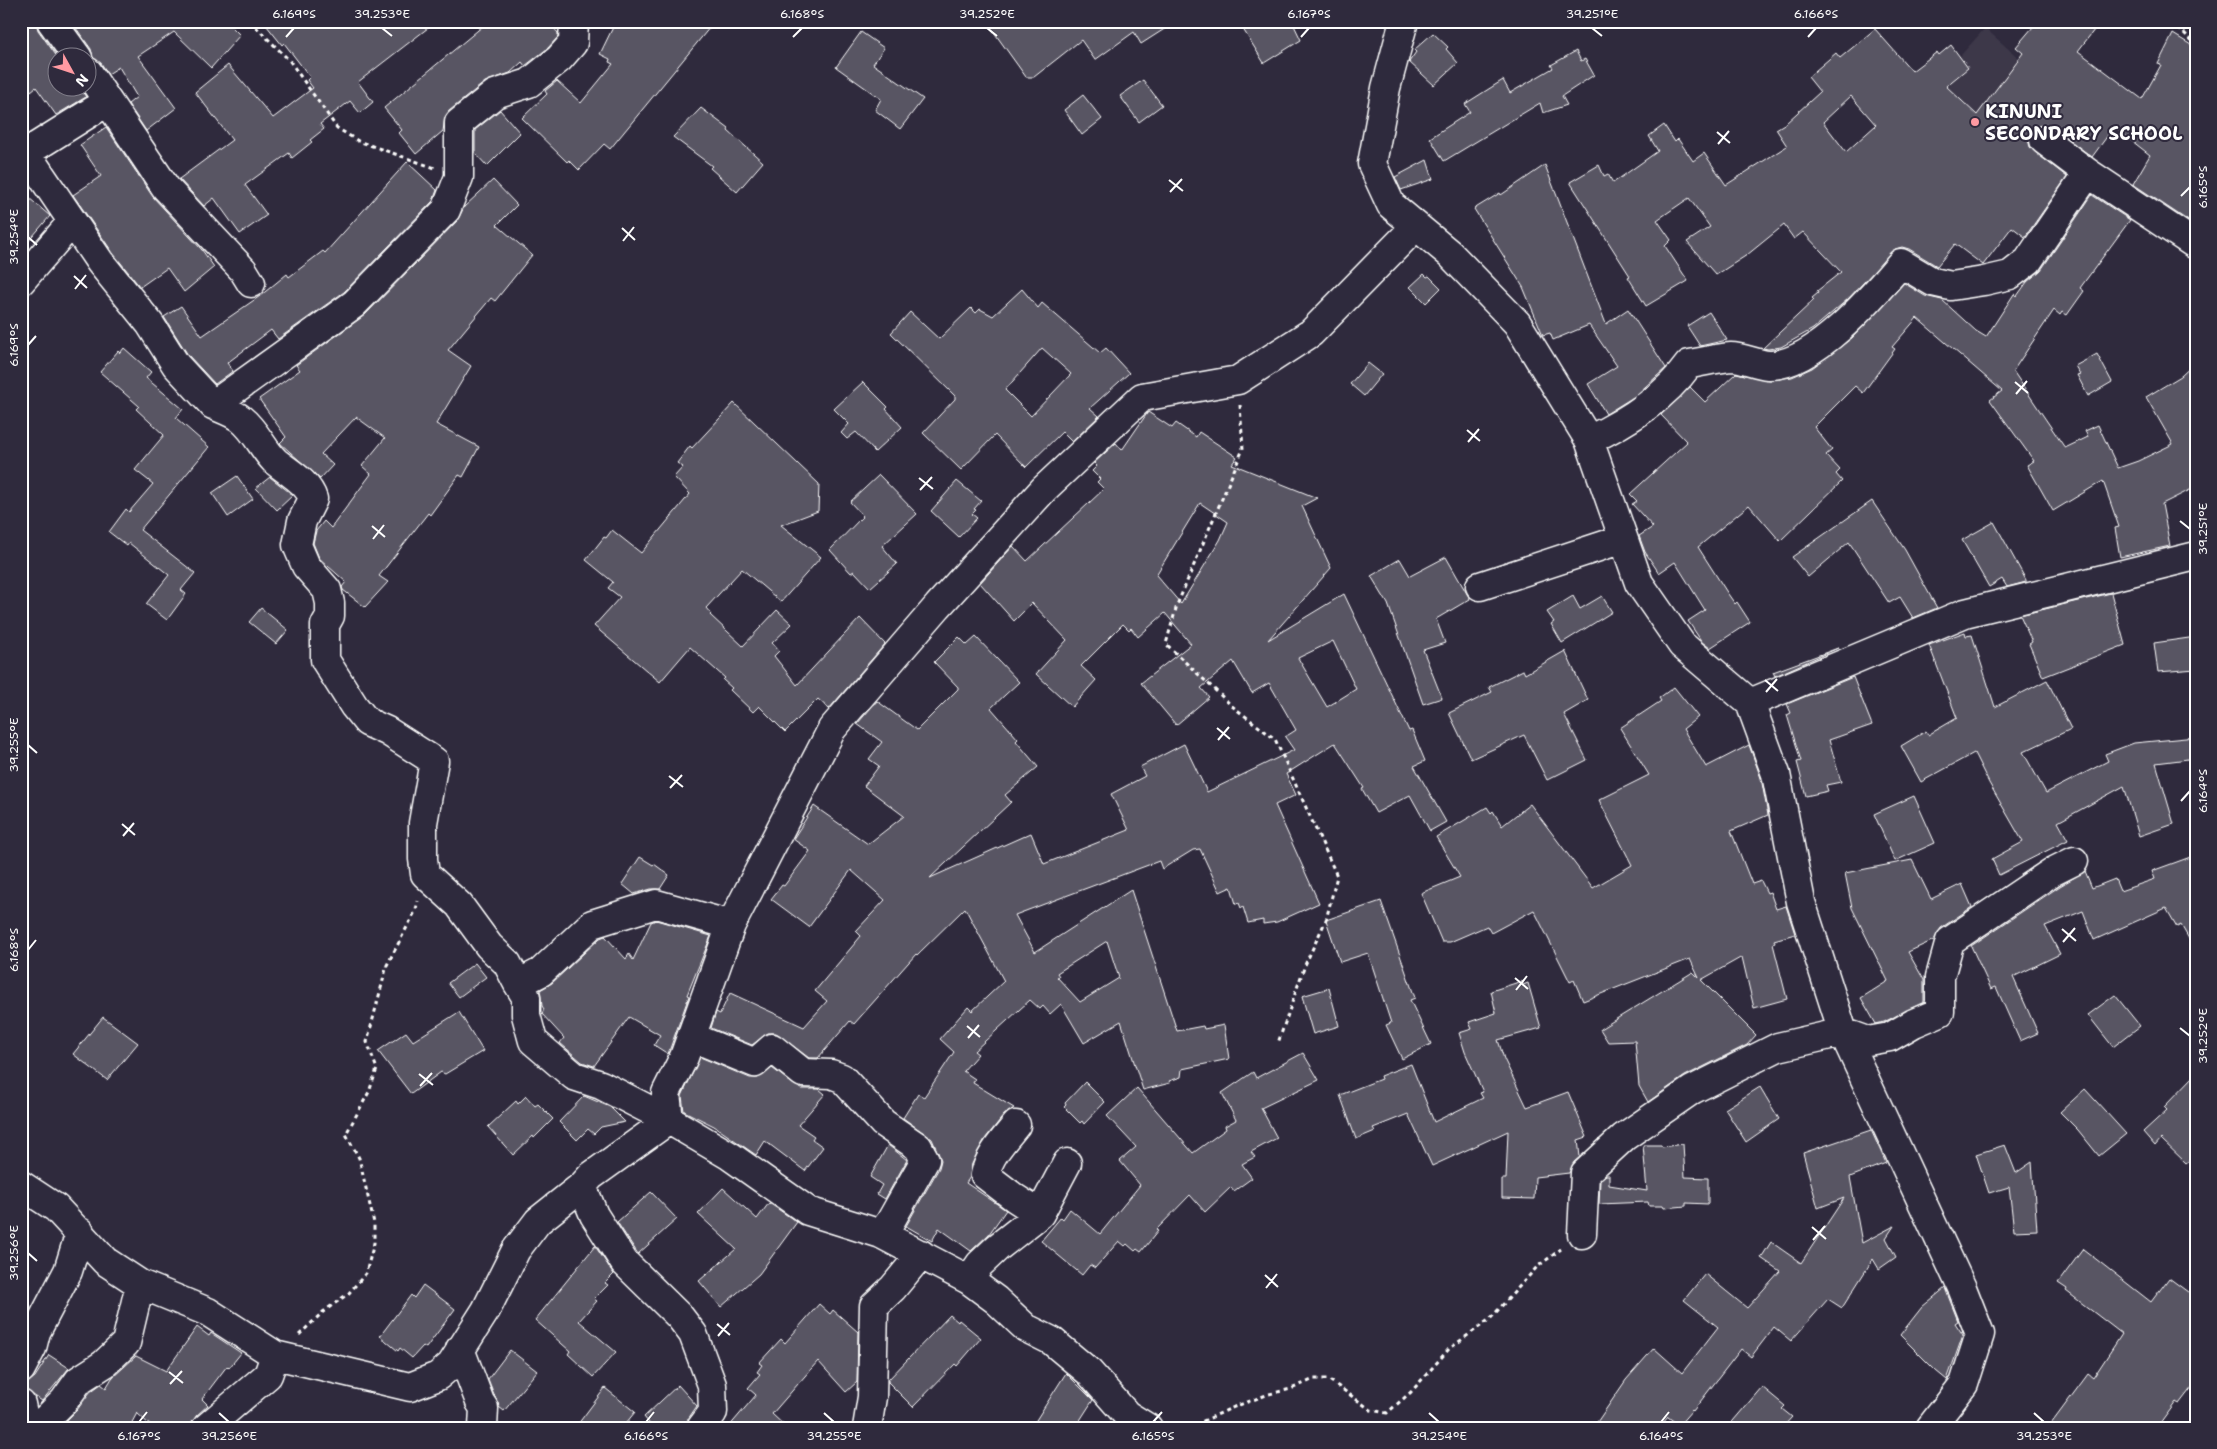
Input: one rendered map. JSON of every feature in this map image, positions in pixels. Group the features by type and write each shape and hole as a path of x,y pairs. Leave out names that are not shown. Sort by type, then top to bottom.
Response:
{"street":[{"path":"51,21 71,48"},
{"path":"213,405 354,304 446,210 459,176 459,123 495,94 529,83 559,59 573,42 574,21"},
{"path":"1404,21 1386,88 1372,164 1391,205 1414,227 1450,254 1517,323 1589,440 1639,583 1682,645 1750,703 1776,774 1801,902 1843,1032 1962,1288 1980,1334 1964,1384 1930,1428"},
{"path":"98,88 166,188 226,251 251,282"},
{"path":"107,102 23,154 100,262 150,324 176,365 213,405 239,417 254,431 276,461 288,469 312,493 313,499 302,521 297,545 306,566 327,590 330,616 325,625 325,660 354,706 367,722 387,730 434,761 423,823 422,859 425,874 458,905 489,946 507,963 526,997 526,1015 533,1041 574,1076 601,1085 669,1120 730,1156 808,1211 881,1234 969,1280 996,1300 1026,1328 1052,1342 1089,1372 1127,1416 1148,1428"},
{"path":"2044,140 2088,174 2196,245"},
{"path":"1589,440 1614,428 1652,403 1676,383 1690,364 1732,357 1769,365 1790,362 1832,336 1872,298 1901,263 1933,282 1951,286 2010,275 2028,261 2088,174"},
{"path":"21,281 72,222"},
{"path":"669,1120 666,1093 692,1036 731,925 832,730 938,606 1044,489 1142,397 1238,380 1311,332 1414,227"},
{"path":"1480,586 1623,539"},
{"path":"1750,703 1965,613 2196,556"},
{"path":"1582,1234 1585,1173 1624,1138 1692,1090 1778,1047 1843,1032 1868,1041 1890,1037 1914,1023 1940,1012 1940,977 1950,941 2052,872 2074,861"},
{"path":"518,984 541,972 592,924 656,904 731,925"},
{"path":"692,1036 755,1063 772,1048 803,1073 832,1074 842,1078 883,1123 918,1147 925,1160 890,1222 881,1234"},
{"path":"21,1185 56,1208 105,1260 140,1284 208,1312 275,1356 410,1387 438,1376 451,1365 486,1310 516,1250 538,1220 582,1186 591,1176 669,1120"},
{"path":"1016,1125 996,1149 987,1165 985,1175 1040,1214"},
{"path":"969,1280 980,1264 998,1247 1040,1214 1067,1163"},
{"path":"582,1186 594,1215 624,1262 680,1317 693,1334 712,1385 713,1412 701,1428"},
{"path":"21,1369 32,1348 36,1332 68,1271 80,1232"},
{"path":"867,1428 872,1397 874,1306 921,1254"},
{"path":"40,1428 45,1420 64,1401 79,1380 104,1364 126,1343 140,1284"},
{"path":"460,1349 484,1408 483,1428"},
{"path":"206,1428 268,1375 275,1356"},
{"path":"21,1404 26,1428"}],"path":[{"path":"250,21 289,60 337,128 358,141 459,176"},
{"path":"2176,21 2175,25 2196,44"},
{"path":"1238,380 1243,449 1177,605 1166,644 1232,706 1275,739 1337,876 1326,920 1305,965 1278,1043"},
{"path":"275,1356 323,1312 349,1294 366,1274 374,1243 374,1223 359,1158 346,1134 369,1092 377,1070 367,1042 387,965 416,910 425,874"},
{"path":"1188,1428 1234,1407 1269,1394 1291,1389 1314,1379 1328,1379 1371,1410 1387,1413 1411,1392 1449,1349 1490,1319 1537,1267 1582,1234"}],"shaded area":[{"name":"KINUNI SECONDARY SCHOOL","path":"1985,28 2068,102 1966,217 1883,143"}],"building":[{"path":"21,21 36,21 38,30 51,48 48,48 48,98 84,98 56,115 36,87 31,91 21,77"},
{"path":"71,21 226,21 240,35 211,68 174,32 138,56 176,108 146,131 128,104 137,97 119,67 108,74 98,61 98,48 90,48"},
{"path":"263,21 437,21 358,82 373,102 360,113 350,101 320,124 324,129 310,140 312,142 292,158 289,153 245,185 267,215 240,234 214,198 204,206 179,179 232,140 195,92 228,65 273,118 313,88 307,80 310,77 284,43 282,45"},
{"path":"489,21 548,21 558,33 558,37 548,48 525,66 522,62 510,73 485,82 449,111 445,117 443,131 416,154 399,133 402,130 384,108"},
{"path":"616,21 715,21 610,149 604,144 579,170 569,160 567,162 522,118 547,94 545,91 557,81 581,103 613,64 609,62 610,59 600,54"},
{"path":"986,21 1177,21 1141,44 1134,32 1095,60 1081,40 1034,77 1026,77"},
{"path":"1238,21 1292,21 1301,40 1264,63"},
{"path":"2038,21 2101,21 2078,51 2142,99 2161,65 2158,64 2173,34 2196,48 2196,226 2133,184 2150,155 2114,127 2092,157 2053,128 2046,125 2038,126 2031,131 2028,139 2030,147 2067,177 2025,237 2012,227 1983,265 1955,244 1937,266 1909,249 1902,247 1895,249 1848,299 1813,329 1781,347 1768,349 1763,348 1814,300 1812,298 1818,293 1817,291 1841,272 1803,232 1794,239 1784,225 1747,255 1716,275 1687,242 1710,227 1689,198 1657,220 1671,240 1665,246 1688,281 1646,306 1628,277 1630,276 1570,182 1599,165 1604,176 1608,174 1613,183 1658,151 1649,136 1664,125 1675,142 1678,139 1693,161 1704,153 1726,185 1787,146 1776,129 1786,123 1820,92 1808,77 1836,53 1840,58 1875,29 1912,71 1937,52 1939,55 1951,45 1968,68 1946,86 1977,115 2023,53 2016,47","holes":["1851,96 1876,125 1846,152 1823,122"]},
{"path":"861,32 884,48 873,64 923,99 900,129 875,110 881,99 836,67"},
{"path":"1433,33 1448,47 1446,49 1458,63 1434,85 1409,62 1416,52 1414,50"},
{"path":"1576,51 1581,61 1585,59 1594,75 1562,96 1567,105 1543,113 1540,103 1444,161 1430,138 1470,112 1465,104 1503,80 1510,93 1553,68 1551,65"},
{"path":"1143,80 1162,105 1139,122 1120,96"},
{"path":"1083,95 1102,119 1082,135 1064,110"},
{"path":"701,108 729,129 728,131 763,162 737,192 710,168 712,166 673,137"},
{"path":"500,110 520,133 487,166 475,153 475,130"},
{"path":"106,127 153,197 202,250 214,267 184,292 167,268 140,287 113,253 73,195 101,176 80,145"},
{"path":"1427,160 1433,179 1401,190 1395,177"},
{"path":"407,162 437,190 433,201 344,292 278,339 271,330 227,363 233,371 215,384 188,355 164,317 181,306 202,336 260,296 287,274 289,277 323,251 325,253"},
{"path":"1545,165 1606,324 1628,309 1666,368 1635,396 1606,414 1588,384 1617,366 1589,325 1553,340 1550,333 1543,335 1523,287 1474,209 1500,193 1501,195"},
{"path":"493,180 517,205 497,225 532,255 495,301 491,298 448,350 471,366 436,424 479,447 463,477 459,475 430,515 428,513 379,576 388,582 365,607 343,590 342,587 346,582 319,558 313,543 316,531 324,521 331,528 371,474 362,466 385,438 356,417 321,454 333,465 320,479 280,443 286,437 259,399 300,370 296,365 365,315 457,221 464,207"},
{"path":"21,191 50,216 21,250"},
{"path":"2092,195 2130,220 2080,288 2084,291 2067,315 2062,312 2060,315 2054,310 2013,371 2065,448 2088,437 2085,431 2098,425 2118,468 2138,461 2173,444 2146,397 2181,376 2196,362 2196,399 2190,401 2196,412 2196,487 2162,504 2170,546 2120,557 2115,528 2119,527 2103,481 2053,511 2027,465 2034,461 1990,400 2002,391 1917,318 1892,347 1895,349 1863,393 1855,386 1814,427 1832,450 1826,455 1840,470 1836,474 1842,481 1780,541 1749,505 1698,547 1728,594 1735,604 1737,602 1750,622 1710,648 1702,642 1688,621 1705,610 1675,562 1659,573 1645,552 1639,536 1653,527 1632,504 1637,501 1630,494 1687,442 1661,415 1690,387 1705,402 1736,373 1770,380 1792,377 1812,368 1852,338 1904,283 1925,296 1942,300 1976,331 1986,337 2014,294 2017,296 2027,282 2041,270"},
{"path":"1424,274 1427,277 1429,276 1441,288 1426,303 1410,287"},
{"path":"1022,289 1038,308 1042,303 1100,353 1106,348 1129,373 1090,408 1099,416 1072,442 1062,432 1026,467 995,435 961,470 923,433 955,399 955,396 891,333 910,312 939,339 971,308 976,313 980,309 993,316","holes":["1042,348 1071,374 1031,416 1005,390"]},
{"path":"1709,312 1727,340 1700,346 1687,326"},
{"path":"124,348 151,372 146,378 183,409 176,418 209,447 140,530 195,573 181,590 186,594 167,620 146,604 169,575 129,543 127,546 109,532 126,509 129,512 153,484 135,470 164,435 136,409 139,406 100,372 118,351 120,353"},
{"path":"2097,354 2112,382 2088,396 2077,375 2080,374 2075,366"},
{"path":"1368,363 1382,374 1364,396 1350,384"},
{"path":"863,382 888,407 886,409 902,427 875,452 856,432 847,439 841,433 849,424 834,409"},
{"path":"734,403 819,484 818,511 781,525 821,557 781,602 742,569 706,608 710,615 743,646 777,610 792,624 772,643 779,651 774,656 797,685 860,618 885,644 829,709 818,699 785,732 759,706 753,712 730,690 732,688 723,680 725,678 690,647 660,682 594,626 620,597 608,588 613,582 586,560 612,530 641,553 690,494 674,477 683,467 677,463 690,446 692,448"},
{"path":"1148,412 1172,428 1176,423 1196,437 1199,432 1237,457 1232,464 1317,498 1302,506 1331,568 1268,640 1344,594 1409,731 1412,730 1425,761 1414,766 1446,822 1430,831 1410,795 1376,813 1362,789 1364,788 1335,743 1286,774 1296,795 1275,805 1319,903 1277,922 1263,924 1263,920 1248,923 1243,907 1241,908 1239,903 1236,904 1231,887 1220,892 1200,849 1193,850 1162,869 1159,861 1015,915 1035,952 1131,890 1177,1031 1203,1026 1204,1029 1224,1025 1229,1059 1182,1069 1181,1077 1169,1081 1170,1083 1143,1090 1121,1021 1084,1043 1061,1004 1050,1014 1043,1006 1040,1009 1030,1000 974,1051 978,1054 963,1071 975,1079 973,1083 1014,1108 1004,1115 985,1139 972,1164 970,1177 966,1183 1006,1210 989,1234 971,1251 939,1228 932,1241 906,1226 939,1168 941,1160 932,1139 903,1118 918,1094 924,1097 954,1052 940,1039 968,1007 972,1011 1004,981 965,908 916,954 854,1024 850,1021 818,1058 809,1058 776,1033 768,1033 752,1045 711,1028 716,1012 720,1014 730,993 804,1027 827,1001 815,991 861,936 856,931 885,900 851,870 809,927 771,899 782,885 784,886 810,851 793,839 814,806 868,844 904,816 864,786 879,766 869,759 882,742 857,724 877,701 917,730 958,689 934,662 959,637 967,645 976,637 1019,682 991,708 1018,739 1016,741 1038,767 1005,795 1011,802 930,878 1031,833 1044,864 1129,830 1111,794 1145,776 1140,767 1184,744 1207,792 1294,750 1285,737 1296,730 1269,683 1252,693 1233,661 1201,688 1209,697 1176,725 1141,683 1191,644 1165,613 1138,637 1131,628 1129,630 1123,624 1081,666 1096,680 1072,707 1036,674 1067,640 1032,603 1014,621 980,583 1013,546 1027,561 1104,489 1097,482 1100,479 1092,471 1097,466 1094,463 1116,443 1122,450","holes":["1200,503 1228,522 1220,540 1181,604 1156,575","1333,641 1356,689 1327,707 1298,658","1107,941 1119,978 1080,1002 1057,977 1059,976 1057,973"]},
{"path":"879,475 917,514 882,546 897,564 870,588 854,571 851,573 830,550 863,516 850,502"},
{"path":"237,476 253,499 228,517 212,493"},
{"path":"270,477 293,495 277,510 256,488"},
{"path":"957,481 981,501 972,514 977,518 959,537 931,511"},
{"path":"1872,501 1905,550 1937,608 1913,618 1900,597 1889,603 1849,542 1808,577 1792,557"},
{"path":"1994,522 2026,582 2007,587 2002,579 1989,587 1962,540"},
{"path":"1446,557 1470,599 1436,619 1445,643 1423,650 1442,698 1423,704 1388,604 1371,576 1400,559 1410,576"},
{"path":"2111,593 2125,645 2043,677 2029,644 2032,642 2020,615"},
{"path":"1573,596 1580,609 1602,596 1612,612 1562,643 1551,624 1554,622 1547,612"},
{"path":"261,608 288,630 276,644 249,622"},
{"path":"1965,632 1966,636 1972,635 1995,707 2047,680 2071,729 2023,752 2046,793 2108,761 2105,754 2134,743 2196,737 2196,758 2156,763 2174,824 2139,836 2124,786 2058,822 2068,840 1999,875 1992,859 2023,842 1974,753 1921,782 1901,746 1926,731 1928,735 1957,718 1929,645"},
{"path":"2196,637 2196,669 2158,672 2154,643"},
{"path":"1838,648 1775,676 1773,672"},
{"path":"1565,651 1588,700 1564,714 1587,760 1547,780 1524,735 1471,759 1449,713 1492,692 1489,687 1523,670 1525,674"},
{"path":"1853,677 1872,725 1829,740 1841,782 1826,785 1828,791 1806,796 1797,762 1801,761 1787,715 1791,713 1787,704"},
{"path":"1674,687 1698,717 1683,729 1706,767 1749,745 1761,778 1768,815 1731,831 1752,884 1761,881 1767,893 1770,892 1776,909 1786,906 1795,934 1774,940 1775,943 1773,944 1787,999 1754,1008 1742,957 1701,980 1756,1035 1747,1045 1685,1076 1648,1102 1639,1086 1635,1041 1608,1042 1600,1029 1693,972 1699,978 1690,959 1583,1001 1574,980 1570,982 1534,910 1491,933 1487,926 1450,942 1442,942 1421,893 1460,877 1436,837 1487,807 1491,813 1493,811 1502,826 1530,804 1593,888 1632,865 1599,800 1649,775 1620,728 1661,701 1659,698"},
{"path":"1914,796 1935,843 1895,861 1874,814"},
{"path":"2196,855 2196,951 2181,925 2177,927 2166,908 2094,940 2083,911 2045,926 2060,954 2013,977 2038,1033 2020,1041 1996,987 1991,989 1971,946 2085,871 2092,888 2115,879 2120,891 2155,879 2152,871"},
{"path":"640,857 669,875 660,889 651,889 634,894 622,884"},
{"path":"1912,860 1931,899 1962,884 1972,907 1941,928 1934,940 1908,952 1924,980 1924,1002 1884,1022 1876,1024 1861,998 1888,981 1852,908 1845,873"},
{"path":"1381,901 1415,998 1410,1000 1431,1044 1402,1059 1386,1025 1391,1023 1368,953 1340,962 1326,920"},
{"path":"656,920 711,936 687,995 689,996 668,1054 654,1045 660,1035 629,1017 594,1066 582,1062 560,1043 564,1038 542,1014 544,1009 540,990 552,983 600,938 605,936 626,959 629,954 633,960 651,922"},
{"path":"475,963 486,977 459,997 448,983"},
{"path":"1522,981 1523,985 1528,983 1541,1028 1498,1040 1504,1059 1527,1107 1568,1092 1587,1137 1578,1140 1580,1157 1574,1162 1569,1173 1535,1177 1534,1199 1502,1198 1502,1179 1506,1179 1508,1131 1432,1166 1408,1114 1373,1128 1375,1131 1356,1139 1340,1095 1381,1079 1380,1076 1411,1064 1434,1122 1483,1098 1480,1093 1483,1092 1465,1052 1459,1033 1472,1029 1469,1022 1496,1013 1491,991"},
{"path":"1329,988 1339,1026 1313,1034 1302,996"},
{"path":"2115,995 2140,1026 2113,1047 2088,1015"},
{"path":"459,1012 483,1051 445,1074 441,1072 411,1094 378,1051 406,1032 413,1041"},
{"path":"103,1017 138,1043 107,1080 73,1054"},
{"path":"1303,1053 1319,1080 1261,1108 1277,1138 1251,1152 1255,1157 1242,1164 1252,1178 1234,1191 1231,1187 1205,1212 1190,1195 1156,1230 1158,1231 1141,1252 1137,1249 1135,1251 1127,1244 1125,1246 1119,1241 1095,1268 1090,1265 1082,1275 1041,1241 1061,1217 1063,1219 1070,1209 1100,1234 1140,1185 1120,1161 1136,1147 1107,1116 1137,1088 1193,1153 1226,1129 1225,1126 1236,1120 1222,1093 1253,1072 1256,1078"},
{"path":"700,1057 750,1078 758,1078 772,1068 802,1089 819,1089 825,1094 798,1125 814,1136 812,1139 823,1147 805,1171 765,1141 756,1155 714,1126 684,1111 682,1096"},
{"path":"2196,1074 2196,1155 2186,1163 2161,1139 2155,1146 2143,1132 2167,1110 2164,1107"},
{"path":"1085,1082 1105,1102 1084,1124 1082,1121 1080,1123 1064,1107 1065,1103"},
{"path":"1760,1087 1779,1119 1746,1142 1725,1109"},
{"path":"2085,1089 2126,1134 2099,1156 2078,1130 2060,1112"},
{"path":"526,1096 535,1106 538,1104 553,1119 513,1155 488,1127 516,1101 518,1104"},
{"path":"584,1096 610,1107 625,1122 601,1127 594,1134 588,1129 577,1140 559,1122"},
{"path":"1871,1130 1886,1163 1850,1177 1862,1243 1894,1226 1886,1238 1896,1257 1879,1269 1873,1259 1842,1308 1828,1299 1791,1341 1774,1327 1751,1357 1741,1349 1693,1411 1679,1425 1668,1417 1659,1428 1593,1428 1626,1380 1654,1348 1682,1373 1718,1327 1684,1300 1705,1274 1747,1308 1780,1271 1761,1258 1771,1242 1801,1263 1844,1198 1818,1208 1803,1153"},
{"path":"1683,1144 1685,1177 1708,1178 1708,1204 1686,1203 1686,1206 1664,1208 1663,1206 1649,1206 1648,1202 1599,1204 1600,1180 1606,1175 1609,1175 1609,1185 1647,1191 1643,1145 1661,1145 1662,1147"},
{"path":"888,1145 907,1160 885,1199 877,1194 882,1185 870,1177"},
{"path":"2005,1145 2016,1173 2032,1162 2037,1230 2014,1231 2009,1187 1989,1193 1976,1154"},
{"path":"723,1188 757,1219 769,1203 797,1222 759,1274 721,1307 699,1281 736,1249 698,1214"},
{"path":"651,1192 677,1219 638,1254 617,1222"},
{"path":"595,1246 614,1274 605,1283 608,1285 594,1299 597,1301 579,1321 616,1352 593,1377 568,1354 570,1351 535,1320"},
{"path":"2083,1249 2151,1302 2169,1278 2196,1298 2196,1382 2179,1404 2176,1402 2157,1428 2048,1428 2088,1374 2093,1378 2122,1334 2058,1283"},
{"path":"423,1285 455,1309 426,1348 423,1346 412,1358 400,1348 398,1351 380,1336 411,1295 414,1298"},
{"path":"1945,1288 1958,1321 1955,1323 1963,1335 1947,1380 1900,1335 1922,1307"},
{"path":"819,1304 830,1314 833,1310 858,1332 857,1382 846,1392 818,1361 772,1414 787,1428 728,1428 756,1395 748,1388 760,1374 757,1372 762,1365 759,1363 781,1339 785,1343"},
{"path":"950,1315 981,1338 957,1366 955,1364 913,1407 888,1380"},
{"path":"197,1327 209,1336 211,1333 241,1353 229,1368 227,1366 202,1399 208,1405 196,1416 191,1428 153,1428 137,1413 129,1428 59,1428 77,1410 90,1392 101,1384 106,1388 112,1378 136,1356 166,1371"},
{"path":"510,1350 537,1371 504,1411 499,1407 488,1379"},
{"path":"49,1355 69,1368 42,1401 21,1387 35,1377"},
{"path":"1066,1373 1093,1400 1075,1428 1031,1428"},
{"path":"678,1385 697,1406 688,1419 686,1428 653,1428 644,1417"},
{"path":"1762,1387 1785,1406 1782,1409 1792,1417 1782,1428 1727,1428"},
{"path":"605,1388 635,1412 622,1428 575,1428"}],"place":[{"name":"KINUNI SECONDARY SCHOOL","path":"1975,122"}]}
